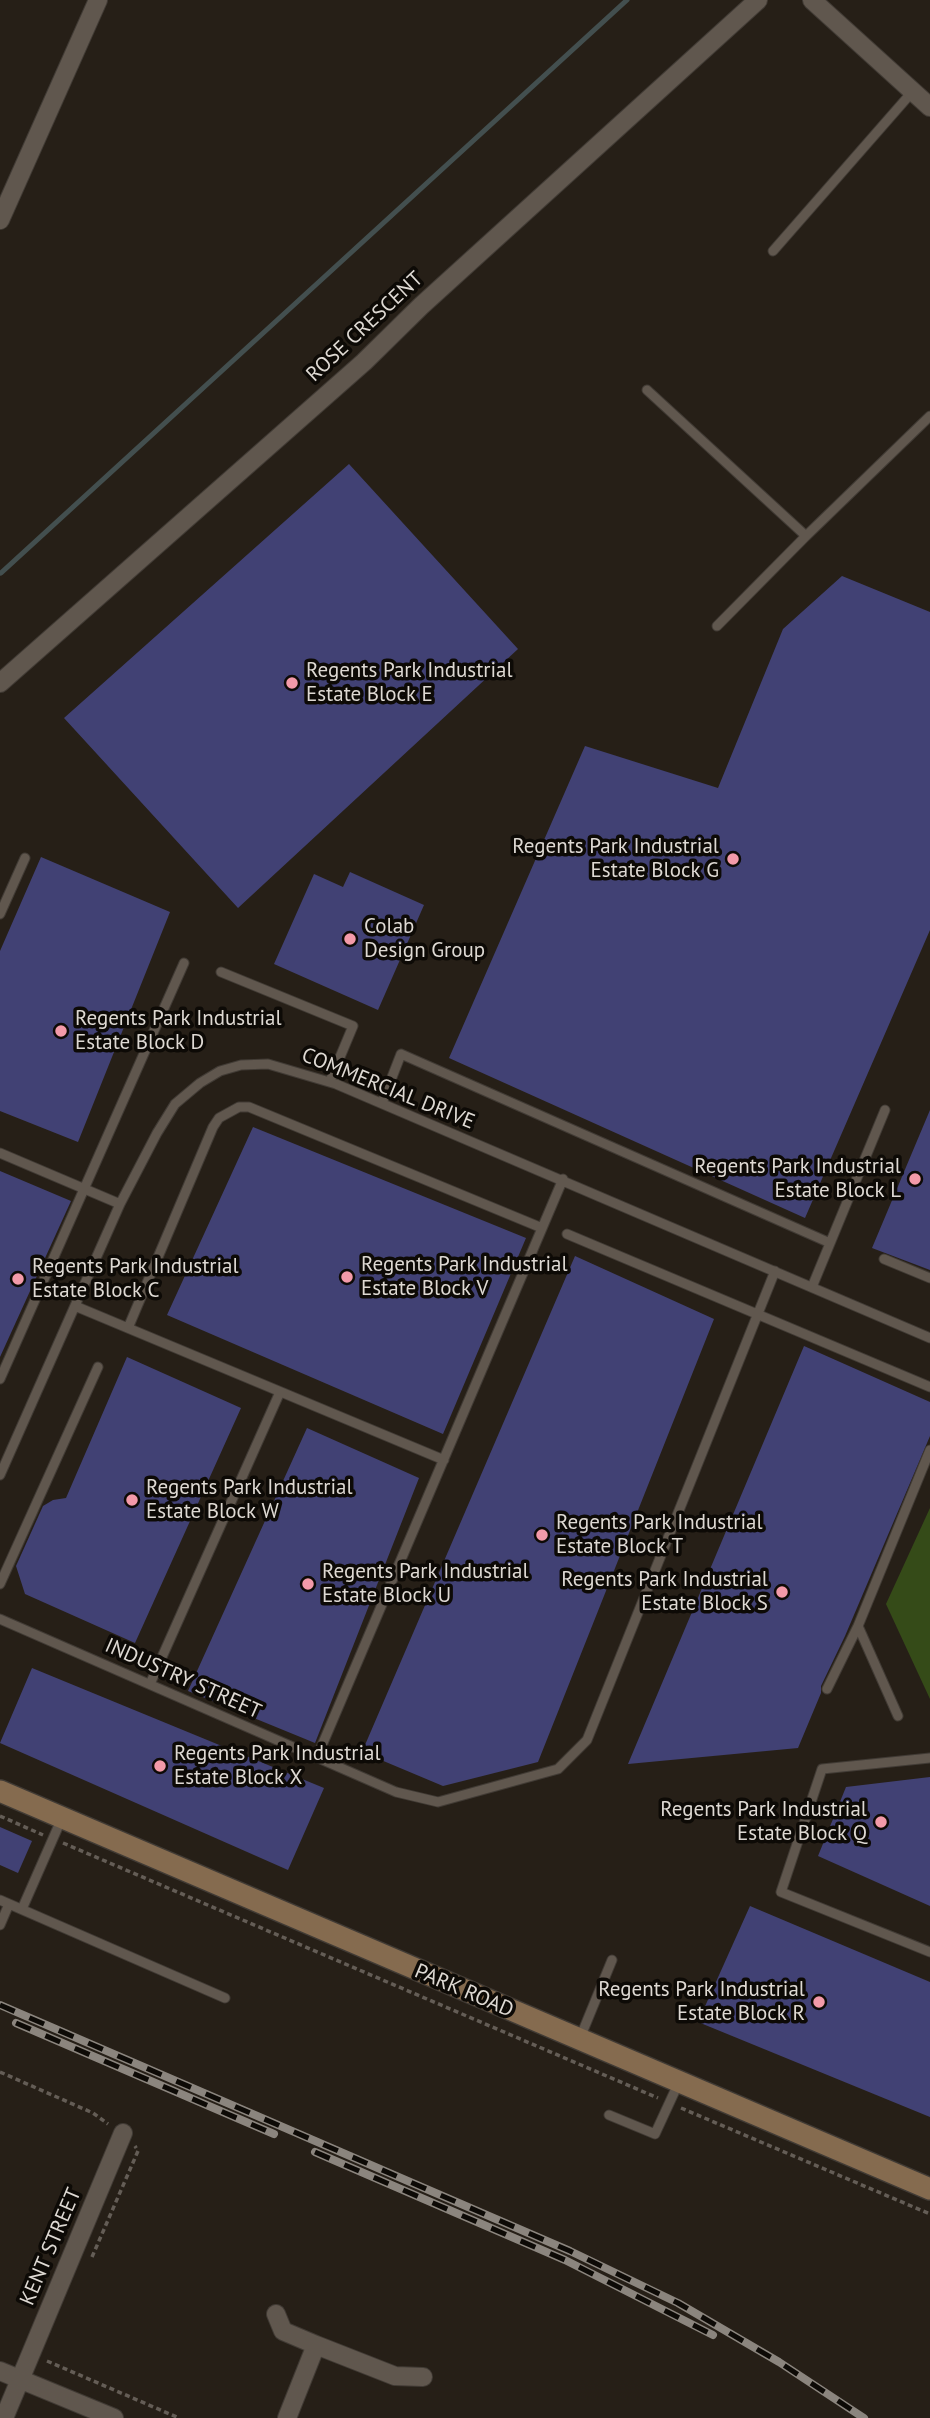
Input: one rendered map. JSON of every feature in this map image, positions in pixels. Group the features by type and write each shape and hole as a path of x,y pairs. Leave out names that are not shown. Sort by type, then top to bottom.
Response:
{"main road":[{"name":"PARK ROAD","path":"0,1791 930,2189"}],"street":[{"path":"0,220 98,0"},
{"name":"ROSE CRESCENT","path":"0,683 364,362 758,0"},
{"path":"812,0 930,107"},
{"name":"KENT STREET","path":"4,2418 123,2133"},
{"path":"276,2314 283,2331 395,2376 423,2377"},
{"path":"287,2418 316,2345"},
{"path":"0,2371 114,2418"}],"lane":[{"path":"773,250 913,92"},
{"path":"647,390 807,536"},
{"path":"717,626 930,416"},
{"path":"0,914 25,858"},
{"path":"0,1379 184,963"},
{"path":"221,972 354,1026 330,1081"},
{"path":"382,1103 401,1054 830,1243"},
{"name":"COMMERCIAL DRIVE","path":"0,1475 120,1204 175,1104 220,1070 268,1064 330,1081 930,1338"},
{"path":"128,1328 214,1127 219,1118 239,1107 249,1107 542,1227"},
{"path":"812,1287 884,1110"},
{"path":"0,1153 120,1204"},
{"path":"317,1757 563,1180"},
{"path":"567,1234 930,1387"},
{"path":"884,1259 930,1278"},
{"path":"758,1314 775,1271"},
{"path":"75,1306 443,1460"},
{"name":"INDUSTRY STREET","path":"0,1619 396,1792 438,1802 558,1769 587,1740 758,1314"},
{"path":"0,1584 98,1367"},
{"path":"150,1684 280,1392"},
{"path":"827,1689 858,1626 930,1450"},
{"path":"858,1626 898,1716"},
{"path":"930,1758 822,1769 781,1892 930,1952"},
{"path":"22,1909 62,1818"},
{"path":"0,1925 4,1902 225,1998"},
{"path":"579,2040 612,1960"},
{"path":"609,2115 654,2134 678,2082"}],"path":[{"path":"0,1816 930,2214"},
{"path":"0,2072 93,2113 123,2133 138,2151 90,2263"},
{"path":"52,2350 47,2363 179,2418"}],"green space":[{"path":"930,1508 930,1699 886,1604"}],"building":[{"name":"Regents Park Industrial Estate Block E","path":"349,464 518,649 238,908 64,718"},
{"name":"Regents Park Industrial Estate Block G","path":"842,576 930,612 930,930 805,1218 449,1058 585,746 718,788 783,629"},
{"name":"Regents Park Industrial Estate Block D","path":"41,857 170,912 78,1142 0,1111 0,951"},
{"path":"350,872 424,905 378,1010 274,964 314,874 343,887"},
{"name":"Regents Park Industrial Estate Block L","path":"930,1110 930,1270 872,1248"},
{"name":"Regents Park Industrial Estate Block V","path":"253,1127 526,1238 443,1434 167,1315"},
{"name":"Regents Park Industrial Estate Block C","path":"0,1171 71,1201 0,1357"},
{"name":"Regents Park Industrial Estate Block T","path":"575,1256 714,1319 538,1762 443,1786 362,1752"},
{"name":"Regents Park Industrial Estate Block S","path":"804,1346 930,1402 930,1436 821,1686 821,1693 798,1748 628,1764"},
{"name":"Regents Park Industrial Estate Block W","path":"127,1357 241,1408 135,1643 25,1594 16,1566 43,1506 53,1500 66,1498"},
{"name":"Regents Park Industrial Estate Block U","path":"307,1428 419,1478 315,1743 188,1691"},
{"name":"Regents Park Industrial Estate Block X","path":"32,1668 324,1788 288,1870 0,1743"},
{"name":"Regents Park Industrial Estate Block Q","path":"930,1777 930,1906 818,1856 846,1787"},
{"path":"0,1827 32,1841 18,1873 0,1865"},
{"name":"Regents Park Industrial Estate Block R","path":"750,1906 930,1982 930,2117 698,2022"}],"waterway":[{"path":"1,573 627,0"}],"railway":[{"path":"0,2005 570,2251 678,2303 779,2362 864,2418"},
{"path":"16,2023 274,2134"},
{"path":"315,2152 565,2260 713,2335"}],"place":[{"name":"Regents Park Industrial Estate Block E","path":"292,683"},
{"name":"Regents Park Industrial Estate Block G","path":"733,859"},
{"name":"Colab Design Group","path":"350,939"},
{"name":"Regents Park Industrial Estate Block D","path":"61,1031"},
{"name":"Regents Park Industrial Estate Block L","path":"915,1179"},
{"name":"Regents Park Industrial Estate Block V","path":"347,1277"},
{"name":"Regents Park Industrial Estate Block C","path":"18,1279"},
{"name":"Regents Park Industrial Estate Block W","path":"132,1500"},
{"name":"Regents Park Industrial Estate Block T","path":"542,1535"},
{"name":"Regents Park Industrial Estate Block U","path":"308,1584"},
{"name":"Regents Park Industrial Estate Block S","path":"782,1592"},
{"name":"Regents Park Industrial Estate Block X","path":"160,1766"},
{"name":"Regents Park Industrial Estate Block Q","path":"881,1822"},
{"name":"Regents Park Industrial Estate Block R","path":"819,2002"}]}
